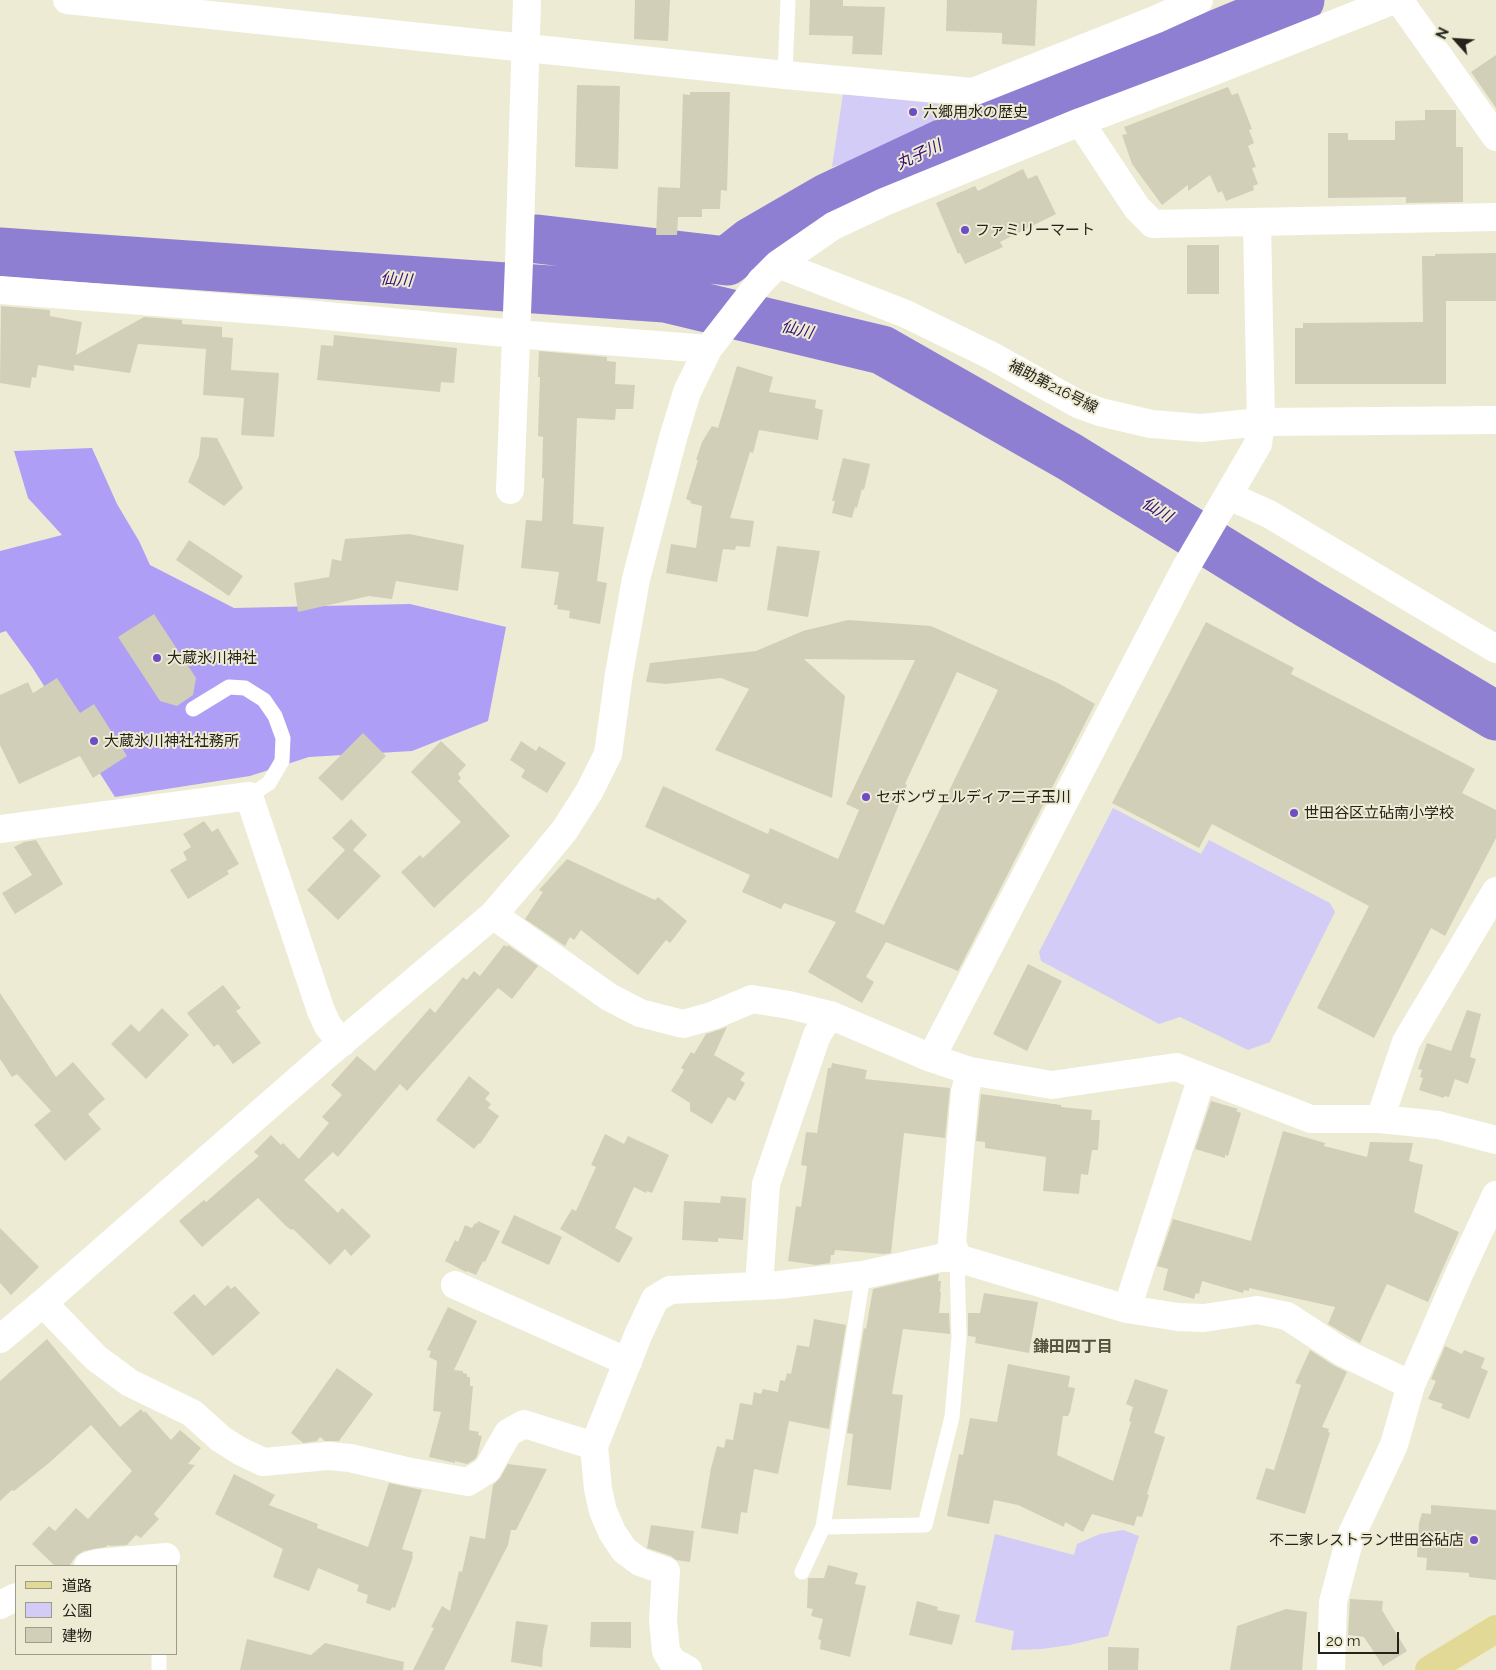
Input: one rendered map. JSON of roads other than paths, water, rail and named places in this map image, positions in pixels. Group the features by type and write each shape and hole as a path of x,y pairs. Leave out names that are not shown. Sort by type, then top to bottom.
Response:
{"main road":[{"path":"1429,1670 1496,1629"}],"street":[{"path":"67,0 785,75 973,92 1157,19 1199,0"},
{"path":"510,490 527,0"},
{"path":"0,1340 492,915 564,830 589,792 608,754 619,674 636,579 687,392 708,349 770,273 833,226 884,202 1080,122 1394,0"},
{"path":"1399,0 1496,136"},
{"path":"1080,122 1137,208 1153,224 1496,217"},
{"path":"931,1058 1185,569 1258,444 1261,422 1257,222"},
{"name":"補助第216号線","path":"770,273 906,314 992,356 1078,404 1100,412 1151,424 1201,428 1261,422 1496,420"},
{"path":"0,290 286,312 516,334 708,349"},
{"path":"1225,502 1268,514 1496,649"},
{"path":"0,828 249,796 321,1011 328,1026 342,1043"},
{"path":"1380,1119 1406,1042 1496,891"},
{"path":"492,915 609,997 640,1013 683,1024 712,1016 752,999 789,1004 830,1015 931,1058 970,1071 1052,1085 1176,1067 1312,1119 1380,1119 1438,1126 1496,1140"},
{"path":"759,1286 766,1184 817,1035 830,1015"},
{"path":"957,1258 952,1242 965,1092 970,1071"},
{"path":"1127,1309 1202,1077"},
{"path":"1331,1670 1333,1602 1350,1538 1402,1440 1411,1385 1496,1195"},
{"path":"688,1670 672,1661 666,1651 663,1620 666,1570 640,1562 624,1550 612,1532 603,1511 598,1489 594,1446 639,1333 655,1299 670,1290 759,1286 863,1275 940,1258 957,1258 1127,1309 1178,1317 1204,1318 1257,1310 1287,1316 1342,1352 1411,1385"},
{"path":"455,1285 628,1362"},
{"path":"43,1303 102,1363 130,1382 192,1413 221,1439 240,1452 263,1462 328,1456 350,1458 406,1471 468,1482 487,1470 508,1433 524,1424 594,1446"},
{"path":"91,1565 98,1563 152,1561"},
{"path":"0,1604 15,1597"}],"lane":[{"path":"785,75 788,0"},
{"path":"193,709 229,687 245,688 264,700 275,716 283,738 282,761 269,783 249,796"},
{"path":"823,1526 926,1526 952,1417 959,1338 957,1258"},
{"path":"802,1572 823,1526 863,1275"},
{"path":"158,1670 159,1655"}],"waterway":[{"name":"丸子川","path":"537,239 727,261 751,242 827,198 993,120 1082,83 1198,42 1300,0"},
{"name":"仙川","path":"0,252 665,298 882,350 1070,457 1308,604 1496,716"}],"place":[{"name":"六郷用水の歴史","path":"913,112"},
{"name":"ファミリーマート","path":"965,230"},
{"name":"大蔵氷川神社","path":"157,658"},
{"name":"大蔵氷川神社社務所","path":"94,741"},
{"name":"セボンヴェルディア二子玉川","path":"866,797"},
{"name":"世田谷区立砧南小学校","path":"1294,813"},
{"name":"不二家レストラン世田谷砧店","path":"1474,1540"}],"district":[{"name":"鎌田四丁目","path":"1073,1347"}]}
